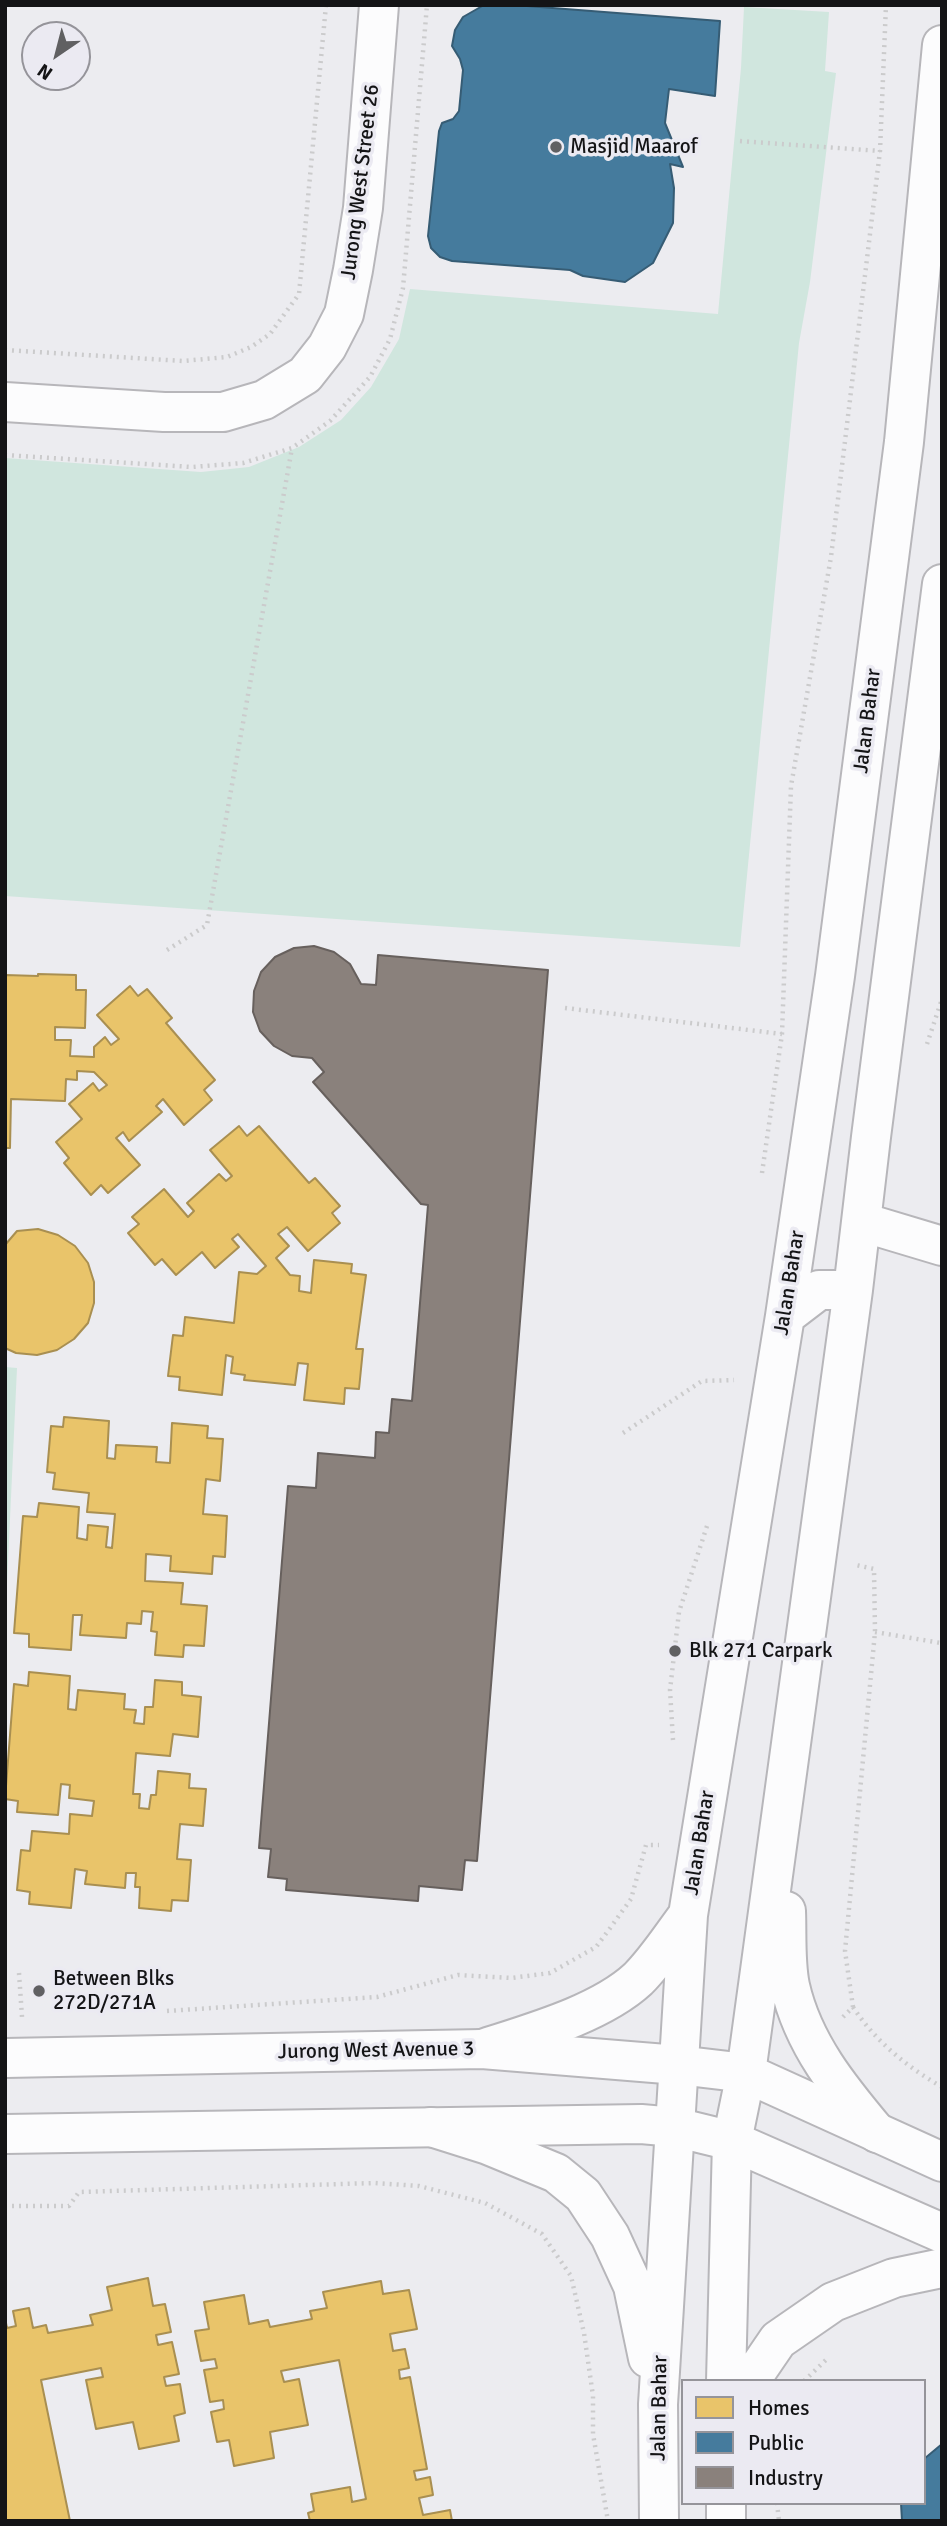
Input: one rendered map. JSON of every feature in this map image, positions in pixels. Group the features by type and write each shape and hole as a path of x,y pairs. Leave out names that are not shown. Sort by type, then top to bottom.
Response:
{"main road":[{"name":"Jurong West Street 26","path":"5,402 164,412 223,412 264,400 305,374 327,347 344,314 353,270 363,208 379,5"},
{"name":"Jalan Bahar","path":"659,2521 658,2404 688,1915 785,1316 837,962 904,442 942,45"},
{"path":"726,2379 732,2141 746,2073 853,1290 942,584"},
{"path":"862,1222 942,1246"},
{"path":"785,1316 819,1290 853,1290"},
{"path":"781,1821 790,1985 808,2037 835,2081 877,2133"},
{"path":"482,2049 558,2023 625,1989 639,1977 688,1915"},
{"name":"Jurong West Avenue 3","path":"5,2058 482,2049 678,2065 746,2073 942,2162"},
{"path":"5,2134 641,2124 675,2127 732,2141 942,2232"},
{"path":"431,2127 488,2145 556,2173 583,2195 610,2236 633,2286 658,2404"},
{"path":"751,2379 778,2340 833,2302 894,2278 942,2267"}],"path":[{"path":"5,350 183,361 227,356 251,347 270,334 299,294 326,5"},
{"path":"760,1182 782,1034 790,786 831,557 880,151 886,5"},
{"path":"740,141 880,151"},
{"path":"167,950 207,925 292,448"},
{"path":"925,1048 942,999"},
{"path":"565,1008 782,1034"},
{"path":"734,1393 737,1367"},
{"path":"623,1433 702,1381 735,1380"},
{"path":"673,1742 670,1690 679,1612 708,1522"},
{"path":"856,1553 856,1566 874,1569 875,1632 845,1951 853,2007 865,2027 880,2043 942,2087"},
{"path":"875,1632 942,1643"},
{"path":"161,2012 377,1997 458,1975 511,1978 550,1973 596,1947 631,1899 646,1845 667,1845"},
{"path":"19,1973 22,2021"},
{"path":"835,2024 853,2007"},
{"path":"14,2021 31,2020"},
{"path":"5,2206 69,2206 79,2192 375,2183 419,2186 485,2203 542,2234 571,2276 593,2396 593,2434 608,2521"},
{"path":"806,2379 830,2357"}],"green space":[{"path":"744,7 829,12 825,71 836,73 810,282 799,343 740,947 5,896 5,458 201,472 249,467 299,447 341,420 371,387 399,339 410,289 718,314 741,68"},
{"path":"5,1367 17,1368 5,1627"}],"building: Homes":[{"path":"5,975 76,975 76,990 86,990 85,1028 55,1027 55,1040 71,1040 70,1056 94,1057 94,1047 105,1037 111,1045 119,1039 97,1015 130,986 138,996 147,989 172,1018 166,1023 215,1080 204,1090 212,1100 184,1125 163,1099 156,1106 162,1112 129,1141 123,1132 116,1138 140,1165 108,1193 101,1185 91,1195 64,1163 69,1158 56,1142 82,1119 69,1104 93,1083 99,1091 107,1085 94,1072 77,1071 77,1080 66,1079 65,1101 11,1099 10,1148 5,1148"},
{"path":"239,1126 247,1136 259,1126 309,1183 315,1178 340,1206 332,1213 340,1223 308,1251 287,1227 278,1234 289,1246 276,1258 290,1275 300,1276 299,1291 311,1293 314,1260 352,1264 351,1273 366,1275 356,1349 363,1349 359,1389 345,1388 344,1404 304,1400 308,1364 298,1363 295,1385 244,1380 245,1375 231,1373 233,1357 226,1355 222,1395 179,1390 180,1377 168,1376 173,1335 183,1336 185,1317 234,1323 239,1272 257,1274 266,1266 238,1234 232,1239 239,1247 215,1268 202,1252 176,1275 162,1259 155,1265 128,1233 139,1224 132,1217 164,1189 188,1217 194,1211 187,1203 219,1174 226,1181 232,1176 210,1150"},
{"path":"38,1229 58,1235 75,1246 88,1263 94,1282 94,1303 88,1323 74,1339 57,1350 37,1355 16,1353 5,1348 5,1245 17,1231"},
{"path":"64,1417 109,1421 107,1458 115,1459 116,1445 157,1447 156,1462 170,1463 172,1423 208,1426 207,1438 223,1439 220,1481 206,1479 203,1514 227,1516 225,1557 213,1556 212,1574 170,1571 171,1556 146,1554 145,1581 183,1583 181,1604 207,1606 204,1646 184,1645 183,1657 155,1655 157,1632 151,1631 153,1612 142,1611 141,1624 127,1623 126,1638 80,1635 82,1615 73,1615 71,1650 29,1647 29,1634 14,1633 23,1516 37,1517 39,1503 79,1507 77,1538 87,1540 88,1525 108,1527 106,1547 112,1548 115,1514 87,1512 89,1493 53,1489 55,1473 47,1472 51,1426 63,1427"},
{"path":"29,1672 70,1676 68,1709 76,1710 78,1690 125,1694 124,1709 136,1710 134,1723 144,1724 145,1707 153,1707 155,1680 182,1682 182,1695 201,1697 198,1737 173,1734 170,1756 136,1753 133,1794 140,1794 139,1808 149,1809 151,1795 156,1795 158,1771 190,1774 189,1788 206,1789 203,1826 180,1824 177,1859 191,1860 188,1901 172,1900 171,1911 139,1908 140,1887 135,1887 136,1873 126,1873 125,1888 85,1884 87,1871 75,1869 71,1908 29,1904 30,1892 17,1890 21,1850 30,1851 32,1831 69,1834 70,1814 92,1816 94,1801 69,1798 70,1785 61,1784 58,1815 17,1812 18,1801 5,1799 14,1684 28,1686"},
{"path":"148,2278 153,2306 165,2304 171,2332 156,2335 158,2345 172,2342 179,2374 164,2377 166,2386 180,2384 185,2413 174,2416 179,2441 139,2449 133,2422 96,2429 86,2380 103,2377 101,2368 41,2380 70,2521 5,2521 5,2318 7,2328 16,2326 13,2311 29,2308 33,2328 46,2325 48,2333 93,2325 90,2315 112,2310 107,2287"},
{"path":"381,2281 383,2294 409,2290 417,2329 390,2334 393,2351 405,2349 409,2368 399,2370 400,2379 410,2377 427,2469 414,2471 416,2480 430,2477 433,2495 419,2498 423,2515 450,2510 452,2521 310,2521 308,2513 314,2511 311,2494 350,2487 352,2502 366,2499 339,2360 281,2371 284,2382 299,2379 308,2425 270,2432 274,2458 234,2466 229,2440 217,2442 211,2412 224,2409 223,2400 210,2402 204,2370 217,2368 215,2359 201,2361 195,2331 209,2329 204,2302 244,2295 249,2324 268,2320 270,2327 312,2319 310,2311 327,2308 323,2292"}],"building: Public":[{"name":"Masjid Maarof","path":"484,5 720,21 715,96 669,89 665,123 683,167 670,164 674,188 673,223 653,263 625,282 583,276 570,270 452,261 440,257 431,248 428,236 439,131 442,123 453,119 459,111 463,70 452,46 455,30 463,17"},
{"path":"942,2444 942,2521 902,2521 901,2505 926,2505 926,2457"}],"building: Industry":[{"path":"314,946 334,952 350,964 361,984 376,985 378,955 548,970 477,1861 465,1860 462,1890 419,1886 418,1901 286,1890 287,1879 268,1877 271,1849 259,1848 288,1486 316,1488 318,1453 375,1458 376,1432 389,1433 392,1399 412,1401 428,1205 421,1204 313,1082 324,1072 312,1058 292,1056 274,1046 260,1031 253,1012 254,991 261,972 275,957 294,948"}],"place":[{"name":"Masjid Maarof","path":"556,147"},
{"name":"Blk 271 Carpark","path":"675,1651"},
{"name":"Between Blks 272D/271A","path":"39,1991"}]}
